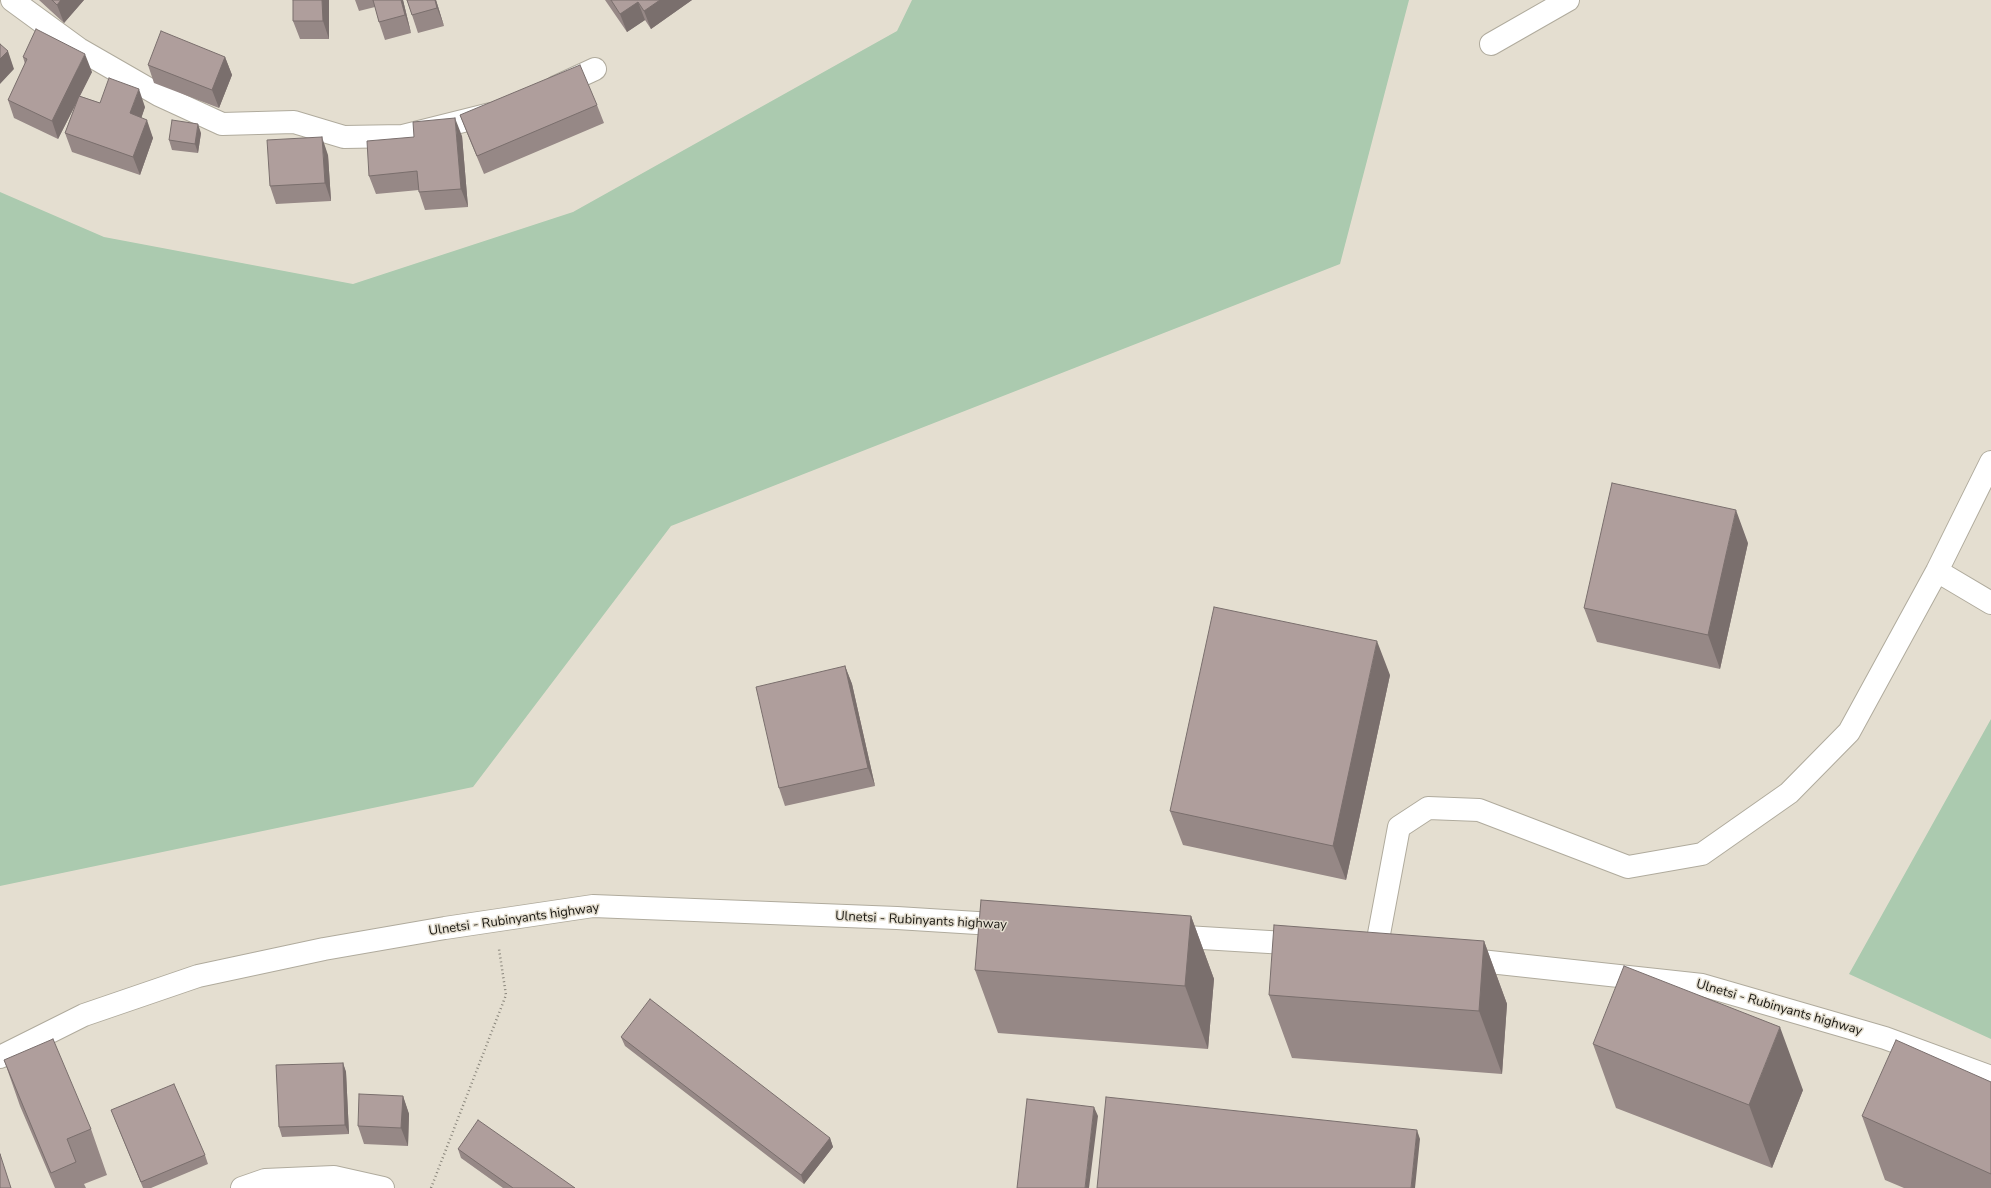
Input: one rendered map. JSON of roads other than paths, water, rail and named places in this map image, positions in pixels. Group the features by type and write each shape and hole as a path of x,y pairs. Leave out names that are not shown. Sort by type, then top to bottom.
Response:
{"street":[{"path":"12,0 79,49 159,94 222,124 294,122 344,137 403,136 509,108"},
{"path":"1491,44 1568,0"},
{"path":"538,95 595,69"},
{"path":"1376,950 1399,827 1428,808 1479,810 1628,867 1702,854 1789,793 1849,732 1936,571 1991,462"},
{"path":"1936,571 1991,603"},
{"name":"Ulnetsi - Rubinyants highway","path":"0,1057 84,1015 198,976 324,949 593,906 897,918 1031,927"},
{"path":"1150,935 1323,946"},
{"path":"1355,948 1400,952"},
{"name":"Ulnetsi - Rubinyants highway","path":"1439,956 1702,985 1885,1038 1991,1076"},
{"path":"1629,995 1643,978"},
{"path":"242,1188 265,1180 334,1176 383,1188"}]}
